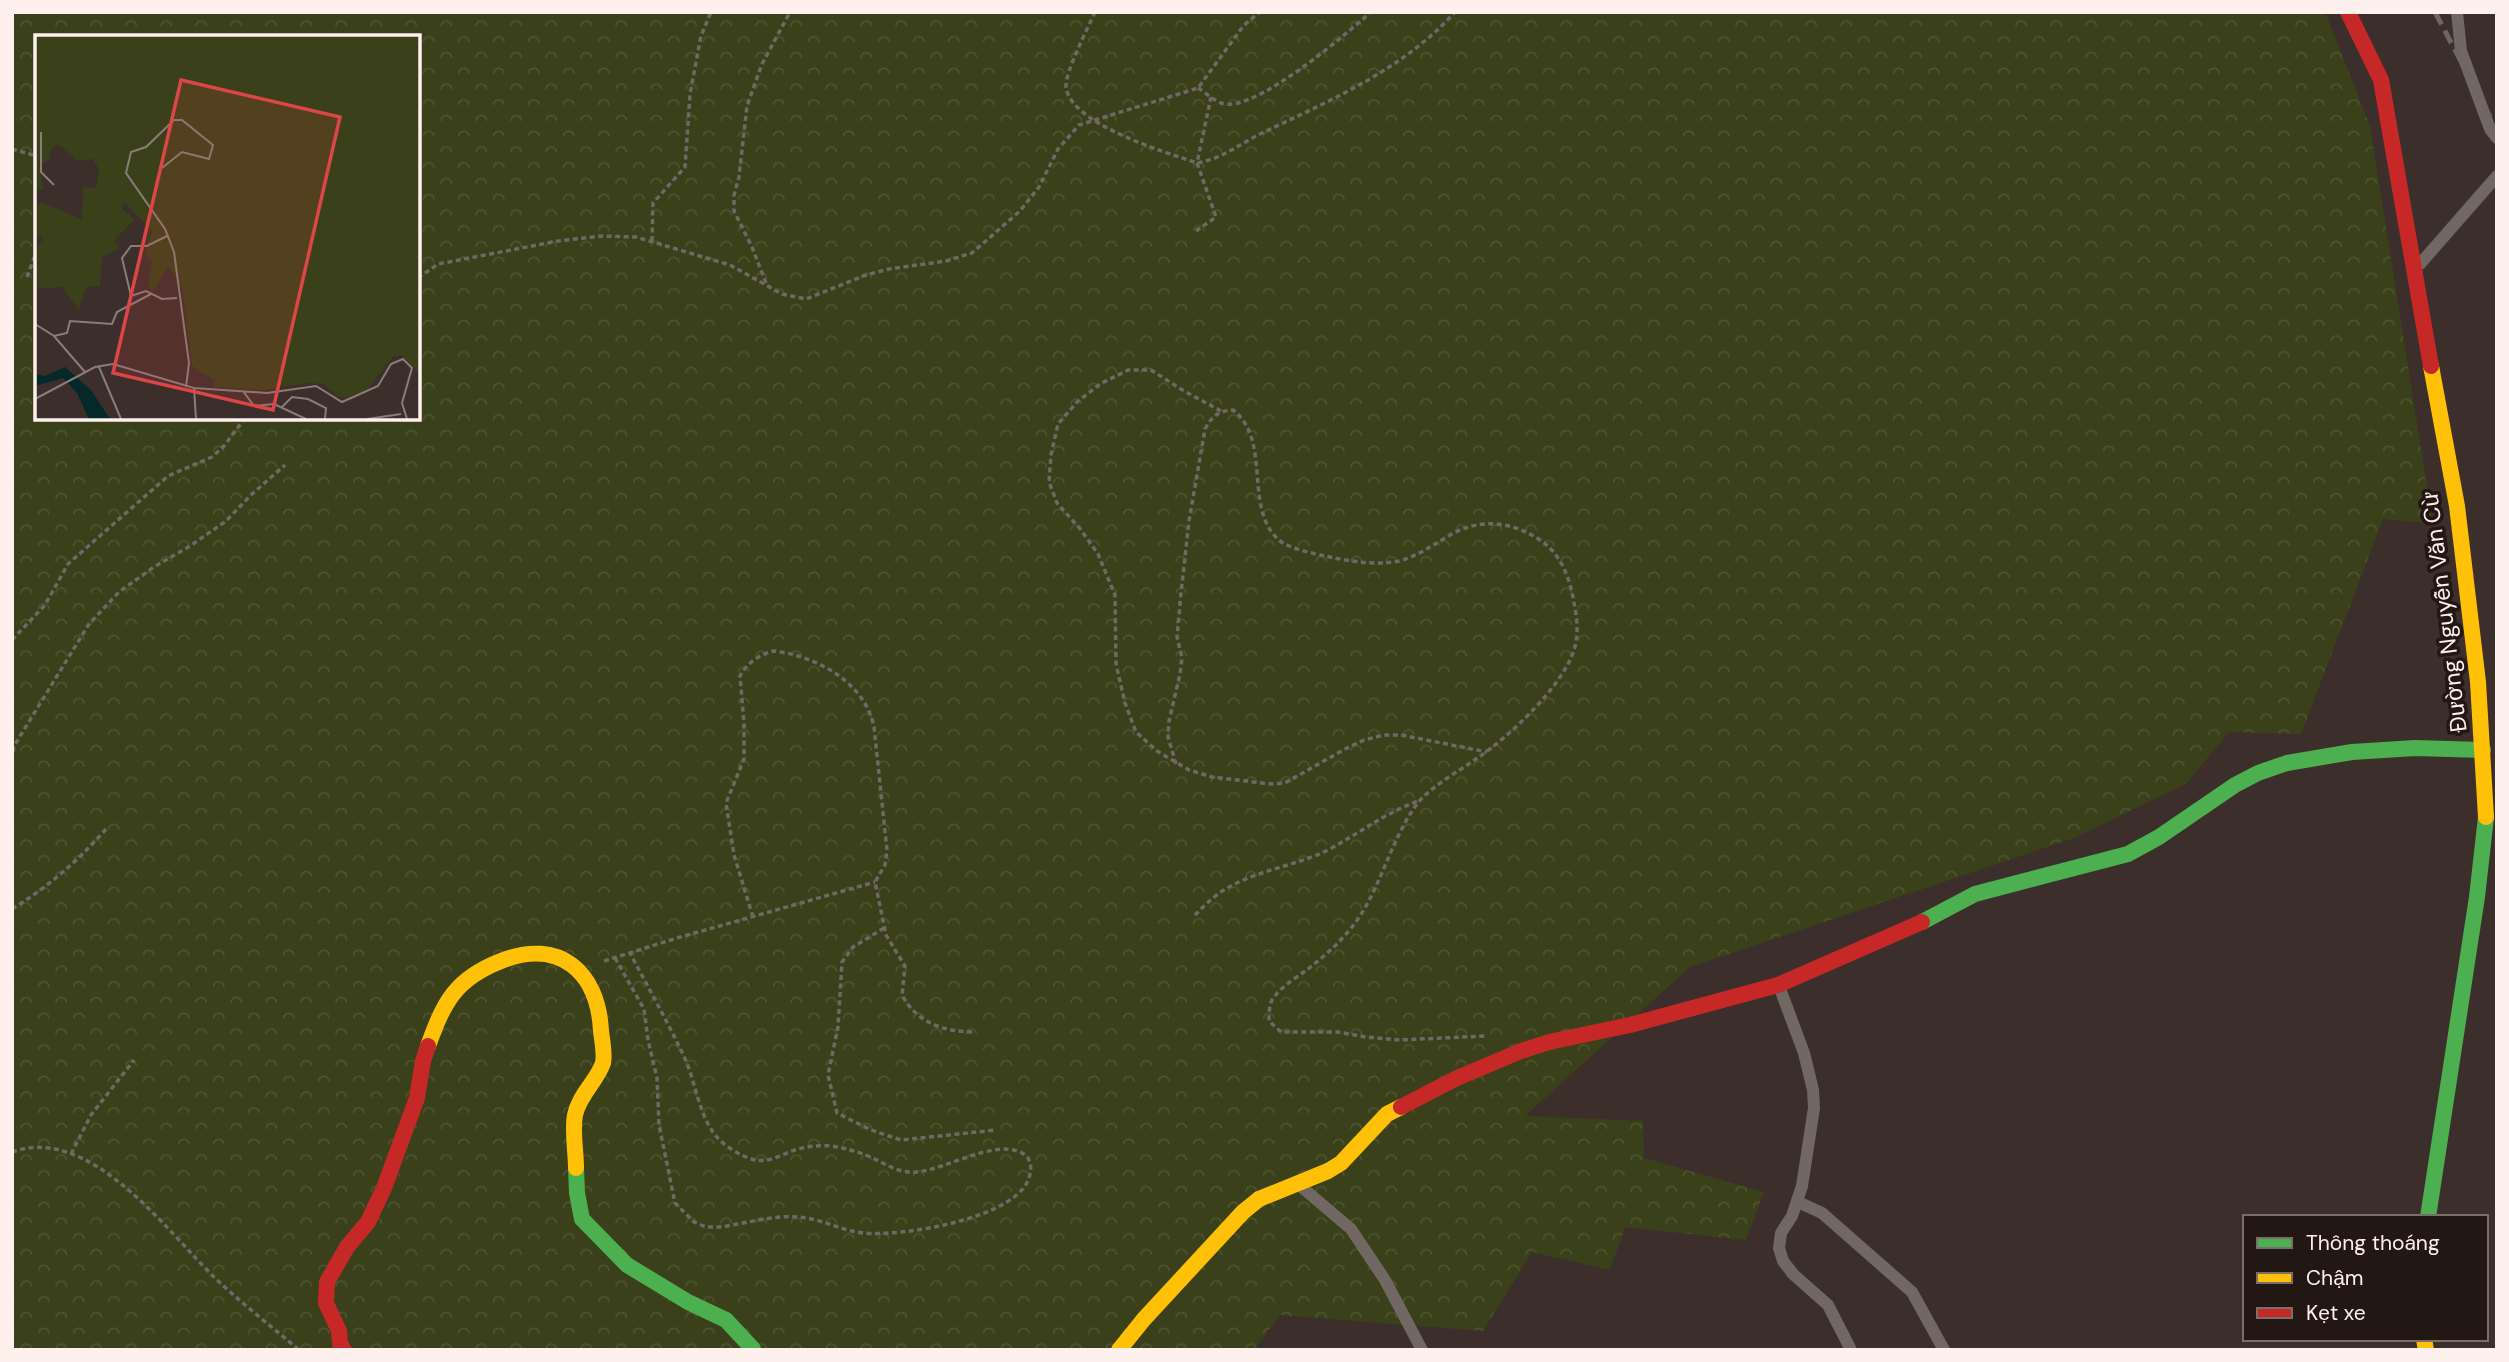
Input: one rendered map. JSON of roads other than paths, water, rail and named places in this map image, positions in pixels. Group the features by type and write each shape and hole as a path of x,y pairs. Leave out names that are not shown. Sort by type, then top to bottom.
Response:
{"main road":[{"name":"Đường Nguyễn Văn Cừ","path":"2347,12 2381,79 2456,506 2478,682 2487,807 2477,897 2428,1215"},
{"path":"1119,1350 1144,1319 1243,1212 1259,1199 1328,1171 1340,1163 1387,1114 1457,1078 1521,1051 1779,985 1900,933 1975,894 2128,854 2258,773 2297,761 2352,752 2415,748 2483,750"},
{"path":"344,1350 340,1344 339,1331 326,1303 327,1282 347,1247 368,1222 384,1188 417,1098 423,1061 441,1010 451,995 481,970 519,954 551,954 563,959 579,970 596,996 603,1050 601,1066 575,1115 577,1193 582,1219 627,1265 688,1303 726,1320 753,1349"}],"lane":[{"path":"2457,12 2461,51 2490,129 2497,138"},
{"path":"2413,272 2497,176"},
{"path":"1779,985 1804,1053 1813,1090 1814,1108 1798,1202 1781,1234 1779,1248 1793,1274 1828,1305 1851,1350"},
{"path":"1296,1182 1351,1229 1385,1280 1422,1350"},
{"path":"1798,1202 1819,1211 1912,1292 1944,1350"}],"railway":[{"path":"2435,12 2497,130"}]}
